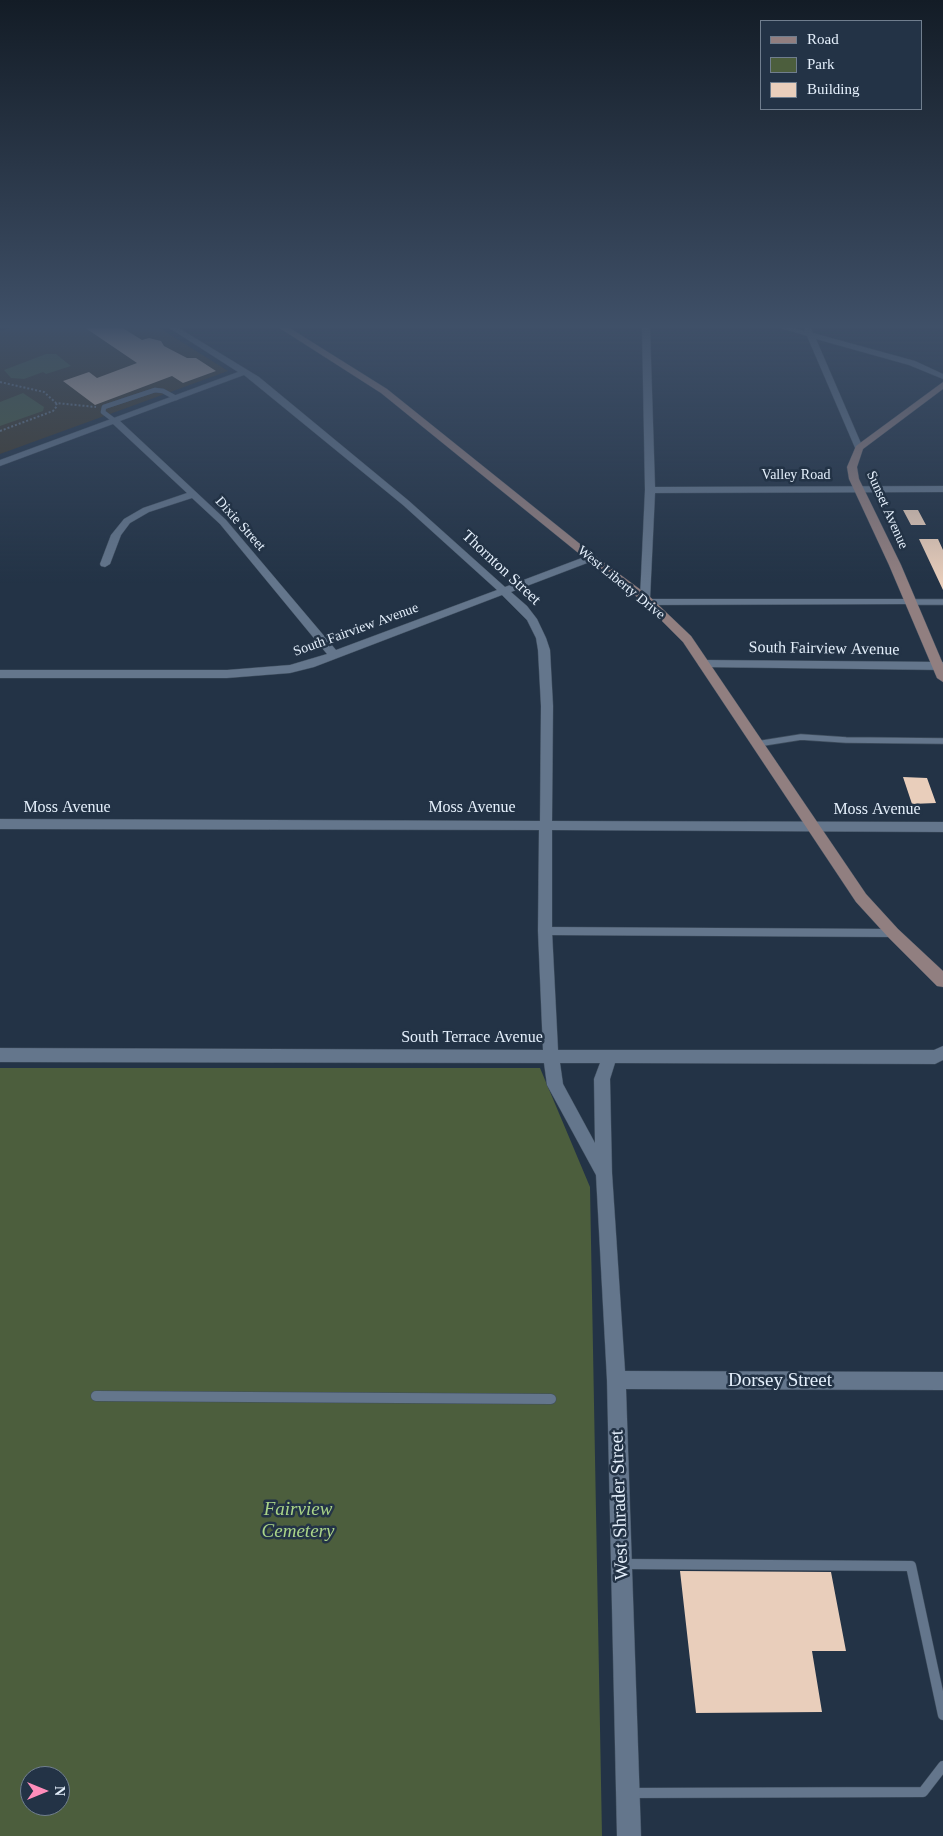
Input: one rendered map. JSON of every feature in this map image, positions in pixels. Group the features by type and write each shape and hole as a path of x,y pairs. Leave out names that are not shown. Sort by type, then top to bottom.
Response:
{"main road":[{"name":"West Liberty Drive","path":"411,413 591,558 647,600 687,639 861,898 893,933 943,981"},
{"path":"859,448 906,413"},
{"name":"Sunset Avenue","path":"859,448 852,467 854,479 940,666 943,678"}],"street":[{"path":"0,463 137,413"},
{"name":"Thornton Street","path":"295,413 406,503 505,592 532,620 539,631 544,650 547,706 545,931 551,1056"},
{"path":"648,413 650,490 647,600 911,602"},
{"path":"844,413 859,448"},
{"name":"Dixie Street","path":"115,421 223,522 334,655"},
{"name":"Valley Road","path":"650,490 943,489"},
{"path":"105,564 116,534 127,521 146,510 194,494"},
{"name":"South Fairview Avenue","path":"0,674 261,673 290,669 334,655 505,592 591,558"},
{"name":"South Fairview Avenue","path":"704,664 940,666"},
{"name":"Moss Avenue","path":"0,824 943,827"},
{"name":"South Terrace Avenue","path":"0,1055 935,1057 943,1053"},
{"name":"West Shrader Street","path":"551,1056 555,1086 604,1174"},
{"name":"West Shrader Street","path":"610,1056 602,1079 604,1174 616,1380 629,1836"},
{"name":"Dorsey Street","path":"616,1380 943,1381"}],"lane":[{"path":"104,413 115,421"},
{"path":"911,602 943,602"},
{"path":"757,744 801,737 846,740 943,741"},
{"path":"545,931 893,933"},
{"path":"96,1396 551,1399"},
{"path":"621,1564 911,1566 943,1715"},
{"path":"628,1793 923,1792 943,1766"}],"path":[{"path":"0,432 50,413"}],"shaded area":[{"path":"0,413 114,413 0,454"}],"green space":[{"path":"0,413 38,413 0,426"},
{"name":"Fairview Cemetery","path":"0,1068 540,1068 590,1187 602,1836 0,1836"}],"building":[{"path":"903,510 918,510 926,525 911,525"},
{"path":"919,539 938,539 943,550 943,590"},
{"path":"903,777 927,778 936,803 912,804"},
{"path":"680,1571 831,1572 846,1651 812,1651 822,1712 696,1713"}]}
